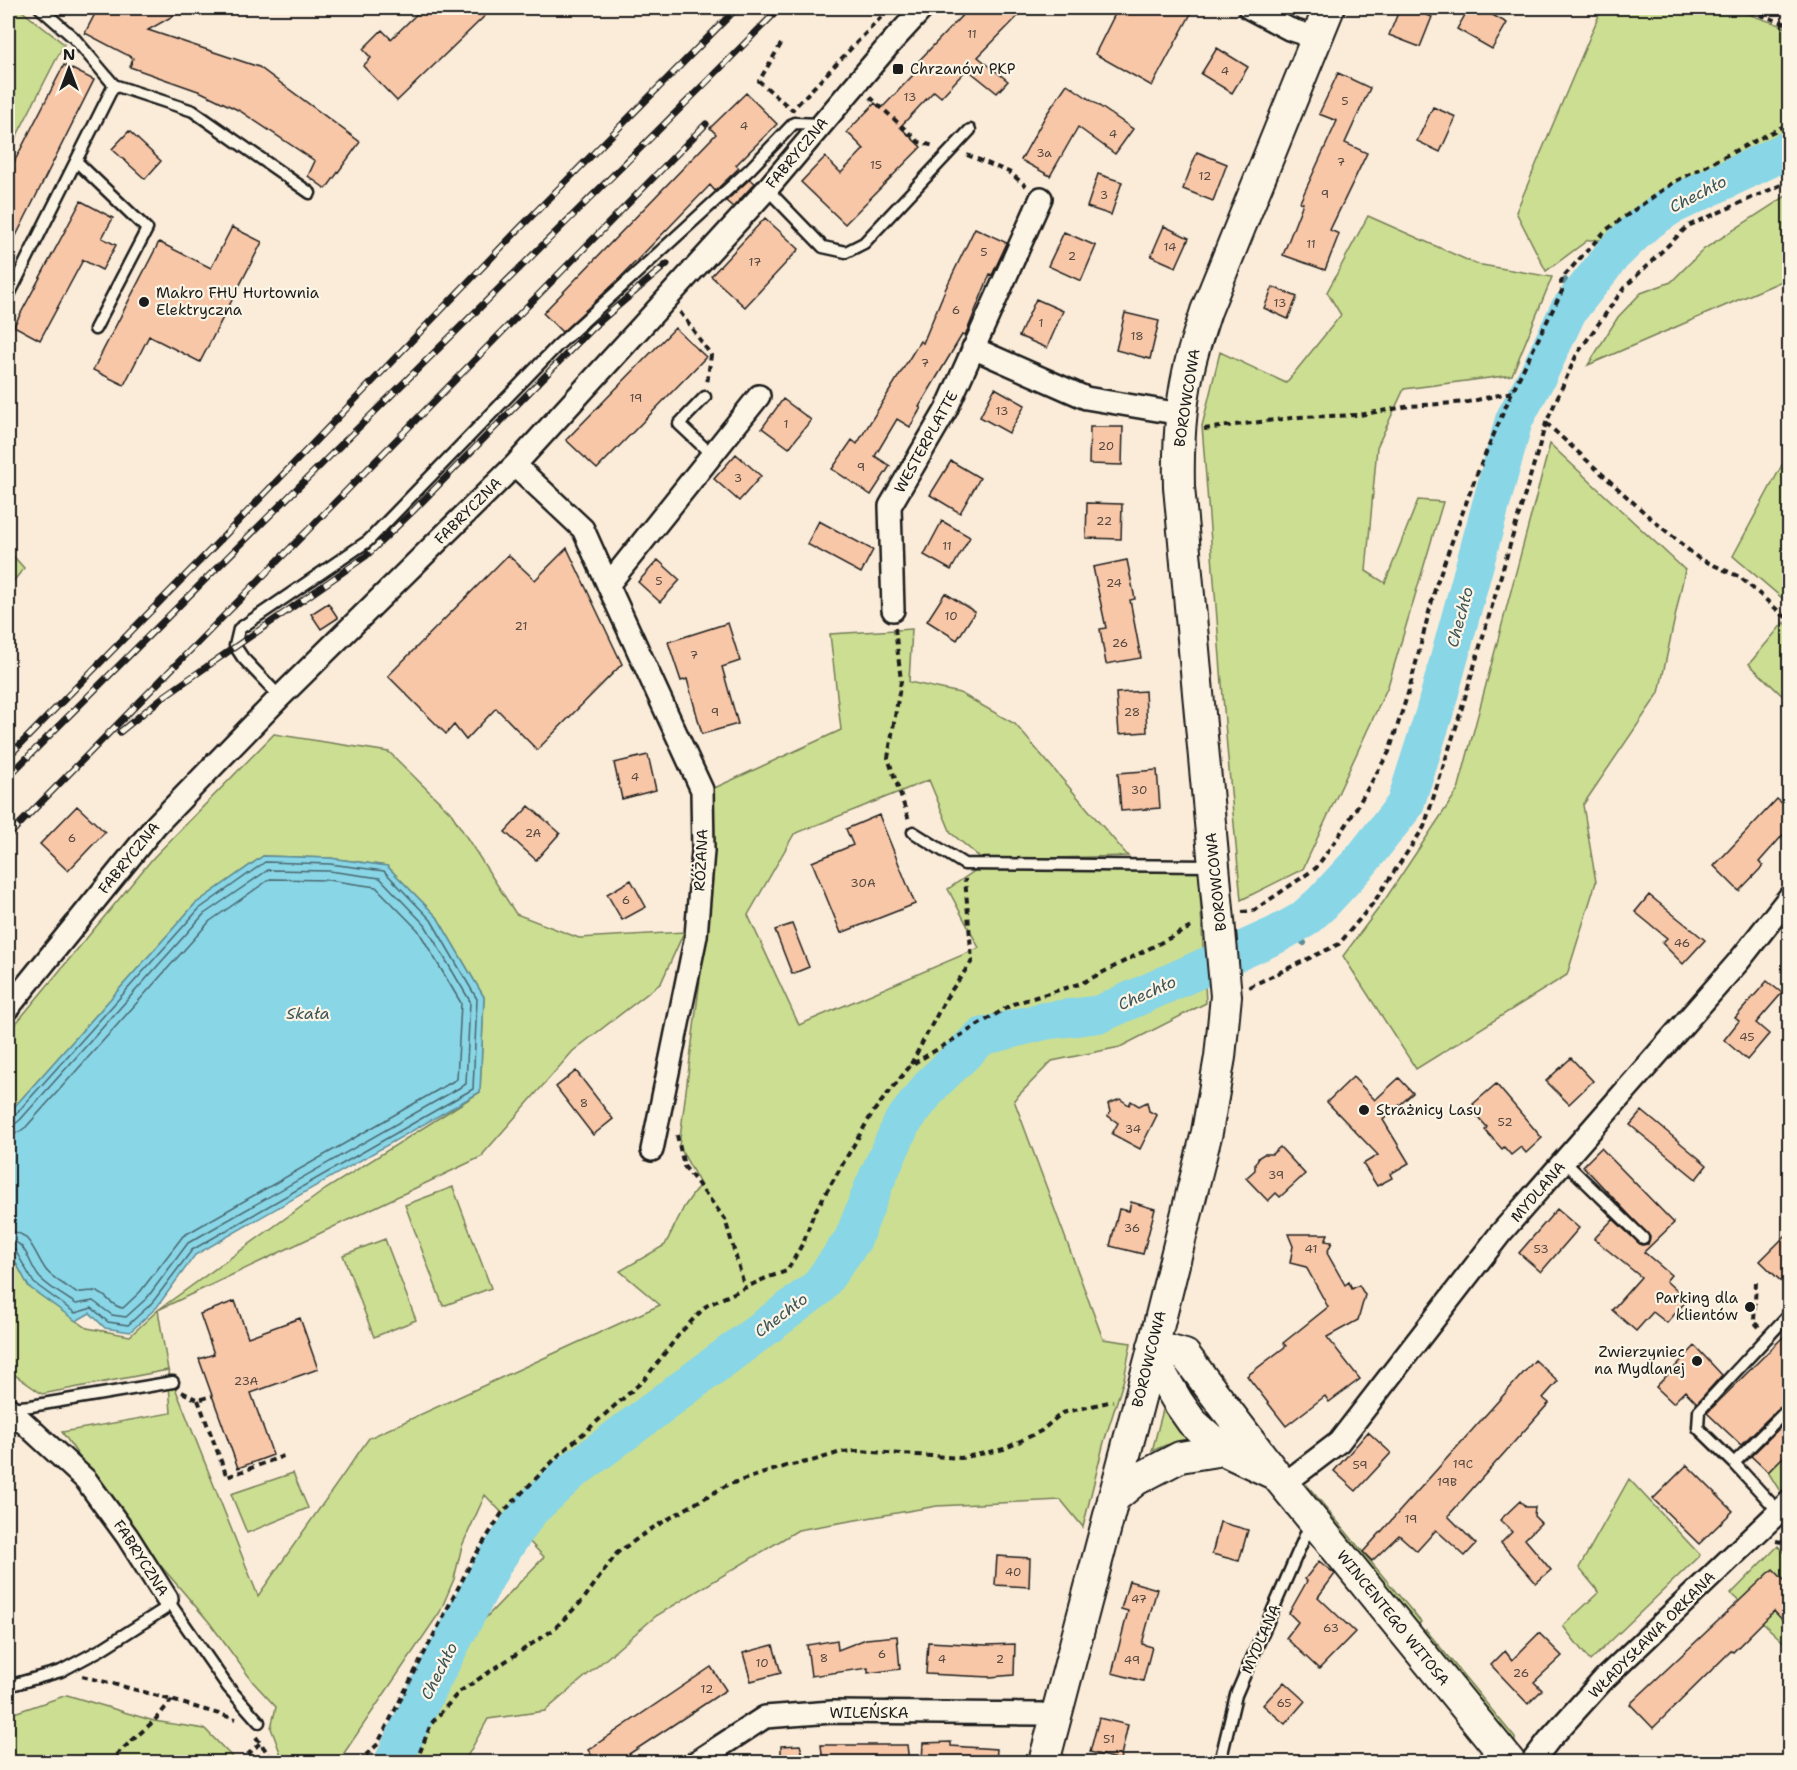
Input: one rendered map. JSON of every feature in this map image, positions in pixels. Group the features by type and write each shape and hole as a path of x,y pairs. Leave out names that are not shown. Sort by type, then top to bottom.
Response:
{"street":[{"name":"FABRYCZNA","path":"8,1008 156,825 280,697 514,465 767,189 923,8"},
{"path":"1249,8 1289,28 1317,38"},
{"name":"BOROWCOWA","path":"1044,1762 1207,1132 1220,1057 1226,996 1214,924 1213,866 1179,486 1180,424 1191,361 1206,311 1329,8"},
{"name":"WESTERPLATTE","path":"892,610 890,506 946,410 1041,198"},
{"path":"973,348 1086,398 1180,424"},
{"path":"608,585 759,396"},
{"name":"RÓŻANA","path":"514,465 583,529 702,790 703,851 696,936 652,1150"},
{"name":"MYDLANA","path":"1280,1479 1340,1442 1500,1234 1738,961 1790,896"},
{"name":"WINCENTEGO WITOSA","path":"1162,1310 1185,1355 1280,1479 1510,1762"},
{"path":"1152,1351 1185,1355"},
{"name":"WINCENTEGO WITOSA","path":"1152,1351 1178,1402 1192,1422 1223,1450 1280,1479"},
{"name":"FABRYCZNA","path":"8,1408 86,1480 127,1536 167,1599"},
{"path":"1113,1499 1136,1480 1180,1457 1223,1450"},
{"name":"WŁADYSŁAWA ORKANA","path":"1532,1762 1604,1679 1786,1512"},
{"name":"WILEŃSKA","path":"696,1762 765,1717 844,1712 1042,1714 1056,1718"}],"lane":[{"path":"40,8 74,38 114,85 193,111 310,193"},
{"path":"8,297 114,85"},
{"path":"280,697 243,658 235,646 239,629 368,541 557,346 750,169 794,123 822,124"},
{"path":"767,189 823,247 846,252 864,243 970,130"},
{"path":"75,161 147,230 95,329"},
{"path":"705,397 679,424 712,455"},
{"path":"913,832 964,864 1213,866"},
{"path":"1564,1161 1643,1238"},
{"path":"1786,1512 1698,1428 1699,1411 1790,1313"},
{"name":"FABRYCZNA","path":"8,1408 173,1382"},
{"path":"1734,1463 1790,1407"},
{"name":"MYDLANA","path":"1220,1762 1236,1695 1312,1519"},
{"path":"8,1686 61,1671 100,1650 163,1610 167,1599"},
{"name":"FABRYCZNA","path":"167,1599 228,1687 259,1722"}],"path":[{"path":"1740,8 1790,25"},
{"path":"781,44 759,81 792,110 887,10 897,9"},
{"path":"865,91 919,142 952,149 1009,172"},
{"path":"911,1065 1013,1004 1082,983 1214,924 1253,911 1316,868 1347,824 1389,752 1409,690 1436,585 1476,476 1512,392 1562,291 1563,277 1606,230 1674,182 1790,123"},
{"path":"1226,996 1340,945 1374,902 1424,827 1458,721 1546,423 1576,354 1624,288 1688,226 1790,181"},
{"path":"675,304 711,355 705,397"},
{"path":"1180,424 1227,425 1299,417 1359,415 1410,406 1468,402 1512,392"},
{"path":"1546,423 1698,558 1740,577 1790,621"},
{"path":"892,610 901,681 888,758 913,832"},
{"path":"358,1762 377,1745 473,1559 502,1513 560,1454 644,1380 681,1332 706,1305 787,1271 804,1241 813,1215 873,1112 911,1065 946,998 972,961 964,864"},
{"path":"684,1166 725,1220 746,1288"},
{"path":"1754,1322 1756,1282"},
{"path":"416,1762 431,1724 459,1692 553,1630 583,1600 617,1553 651,1529 727,1485 786,1466 841,1452 858,1451 961,1458 1004,1449 1041,1431 1062,1413 1123,1399"},
{"path":"198,1400 227,1476 286,1455"},
{"path":"61,1671 172,1700 244,1722"},
{"path":"108,1762 154,1721 172,1700"},
{"path":"240,1762 261,1742 274,1762"}],"green space":[{"path":"8,8 18,8 64,44 8,153"},
{"path":"1602,8 1730,8 1789,28 1789,138 1771,145 1643,216 1615,247 1602,240 1588,240 1546,271 1516,212"},
{"path":"1789,194 1789,278 1588,365 1618,317 1641,293 1671,282 1704,249"},
{"path":"1368,216 1476,264 1552,277 1512,375 1404,389 1377,447 1366,571 1385,583 1418,500 1443,502 1388,686 1303,869 1241,900 1202,426 1220,352 1286,383 1341,315 1327,292"},
{"path":"1550,444 1685,570 1659,693 1583,805 1596,882 1567,975 1416,1069 1343,956 1384,901 1458,790"},
{"path":"1789,452 1790,604 1733,556"},
{"path":"8,550 24,568 8,588"},
{"path":"1784,622 1789,627 1789,702 1749,664"},
{"path":"912,629 909,682 960,693 1015,724 1128,856 983,860 951,833 929,780 794,834 748,915 799,1025 979,948 948,889 979,868 1199,872 1206,1003 1120,1047 1052,1061 1014,1100 1103,1339 1131,1343 1124,1379 1104,1442 1083,1527 1061,1500 937,1506 798,1530 656,1616 545,1711 488,1719 464,1762 405,1762 459,1654 473,1631 544,1557 485,1495 462,1546 454,1579 440,1612 338,1762 296,1762 281,1755 271,1728 276,1707 253,1682 209,1622 131,1531 62,1432 171,1413 168,1370 258,1596 369,1438 660,1305 620,1271 665,1245 684,1207 700,1184 679,1146 707,924 710,790 841,730 830,634"},
{"path":"274,734 389,752 451,813 516,914 579,938 684,932 661,983 573,1051 483,1156 158,1310 326,1189 480,1092 484,997 437,917 387,866 330,858 263,856 195,904 8,1114 8,1033 153,858"},
{"path":"453,1187 491,1288 443,1306 405,1205"},
{"path":"385,1239 416,1320 374,1337 343,1255"},
{"path":"8,1248 29,1287 87,1328 130,1336 158,1310 168,1370 42,1394 8,1370"},
{"path":"1167,1395 1200,1438 1166,1445 1152,1451"},
{"path":"1789,1450 1789,1485 1781,1493 1768,1472"},
{"path":"293,1473 308,1508 247,1533 231,1494"},
{"path":"1629,1479 1700,1555 1590,1661 1563,1626 1599,1592 1579,1568"},
{"path":"1307,1485 1421,1622 1418,1625 1412,1625 1306,1491"},
{"path":"1778,1546 1789,1557 1789,1647 1731,1594"},
{"path":"1426,1630 1515,1738 1515,1742 1512,1743 1423,1638"},
{"path":"67,1695 154,1721 205,1729 237,1762 8,1762 8,1715"}],"water":[{"name":"Skała","path":"263,856 330,858 387,866 437,917 484,997 480,1092 195,1255 157,1307 130,1332 105,1328 90,1313 76,1321 29,1287 8,1248 8,1114 195,904"}],"building":[{"path":"98,8 187,8 148,30 259,67 360,142 326,189 308,176 315,161 240,111 201,92 130,67 133,58 85,33"},
{"path":"423,8 493,8 397,101 363,66 371,58 363,49 382,30 391,39"},
{"path":"969,8 1026,8 978,57 1008,81 997,93 967,69 941,97 934,91 900,127 921,147 845,224 801,182 825,157 841,173 864,149 847,132 875,103 881,109 915,73 911,69"},
{"path":"1118,8 1194,8 1152,86 1095,54"},
{"path":"1400,8 1408,8 1432,17 1420,47 1389,35"},
{"path":"1469,8 1480,8 1507,23 1492,49 1457,29"},
{"path":"1217,48 1248,67 1232,93 1201,74"},
{"path":"64,65 94,80 8,252 8,174"},
{"path":"1338,73 1370,88 1345,143 1367,153 1330,230 1339,234 1325,270 1283,255 1303,203 1300,202 1337,121 1319,114"},
{"path":"1067,84 1133,129 1115,154 1078,127 1050,176 1021,160 1046,115"},
{"path":"746,93 777,124 736,165 739,168 715,191 710,185 614,284 562,332 543,313 716,134 710,128"},
{"path":"1433,107 1456,117 1440,152 1417,141"},
{"path":"129,131 161,161 145,179 112,149"},
{"path":"1197,152 1227,164 1213,201 1183,189"},
{"path":"1098,174 1122,182 1111,215 1087,207"},
{"path":"750,179 755,183 733,207 726,201"},
{"path":"81,201 113,218 102,238 116,245 102,270 83,260 40,340 14,326"},
{"path":"765,218 799,249 745,307 711,276"},
{"path":"1164,226 1189,238 1176,267 1151,256"},
{"path":"232,227 262,242 200,362 149,336 124,385 93,370 159,242 211,268"},
{"path":"975,228 1007,243 992,275 990,274 965,336 962,335 919,407 921,408 910,427 897,419 875,456 890,466 871,495 832,469 852,440 857,444 920,341 923,343"},
{"path":"1064,232 1096,246 1081,281 1048,266"},
{"path":"1273,287 1297,297 1288,319 1264,308"},
{"path":"1036,299 1063,311 1047,348 1019,336"},
{"path":"1125,313 1159,321 1150,359 1116,350"},
{"path":"675,328 706,357 597,469 566,440"},
{"path":"995,388 1025,405 1009,433 980,417"},
{"path":"783,399 811,420 789,448 762,428"},
{"path":"1090,427 1123,427 1122,465 1089,464"},
{"path":"736,454 761,476 739,501 714,479"},
{"path":"951,461 980,478 960,513 930,495"},
{"path":"1087,503 1122,504 1121,539 1086,538"},
{"path":"819,521 873,550 861,573 807,544"},
{"path":"942,521 970,537 951,570 924,555"},
{"path":"567,548 622,664 537,750 496,708 466,740 454,725 446,734 388,676 508,555 535,580"},
{"path":"658,560 680,580 660,602 638,582"},
{"path":"1127,560 1135,599 1130,600 1141,658 1106,664 1100,629 1106,628 1093,567"},
{"path":"945,593 975,612 957,640 927,621"},
{"path":"328,603 338,618 321,629 311,614"},
{"path":"728,623 740,661 722,667 738,724 702,734 687,679 681,681 668,642"},
{"path":"1145,691 1147,732 1119,734 1116,693"},
{"path":"648,755 656,790 622,799 614,763"},
{"path":"1157,770 1160,808 1121,811 1118,773"},
{"path":"1777,799 1790,810 1790,827 1759,862 1763,866 1739,891 1714,866"},
{"path":"77,806 105,832 68,871 40,844"},
{"path":"529,806 560,833 536,860 505,832"},
{"path":"879,815 915,904 841,933 812,862 853,845 846,829"},
{"path":"631,880 646,907 622,920 607,894"},
{"path":"1649,895 1705,940 1683,964 1662,943 1667,938 1635,912"},
{"path":"792,924 809,967 792,974 775,930"},
{"path":"1767,981 1782,993 1756,1023 1769,1034 1747,1060 1724,1040 1739,1021 1735,1018"},
{"path":"1571,1058 1593,1081 1569,1104 1546,1081"},
{"path":"576,1071 613,1119 593,1135 556,1087"},
{"path":"1353,1077 1375,1100 1399,1078 1413,1093 1383,1120 1409,1163 1390,1174 1392,1178 1377,1186 1363,1164 1378,1155 1327,1102"},
{"path":"1496,1084 1542,1138 1526,1153 1521,1147 1511,1155 1504,1147 1502,1149 1485,1130 1487,1127 1478,1117 1482,1114 1473,1104"},
{"path":"1120,1099 1129,1105 1131,1101 1139,1106 1147,1102 1149,1111 1157,1115 1140,1149 1112,1134 1118,1123 1108,1116 1110,1112 1108,1104"},
{"path":"1642,1111 1707,1165 1696,1179 1630,1125"},
{"path":"1280,1147 1305,1174 1280,1197 1276,1193 1268,1201 1246,1178 1255,1170 1259,1157 1272,1154"},
{"path":"1601,1148 1674,1223 1644,1252 1671,1275 1666,1281 1687,1300 1667,1323 1653,1312 1636,1331 1612,1310 1641,1277 1594,1239 1613,1219 1641,1245 1648,1244 1650,1237 1583,1166"},
{"path":"1131,1202 1155,1209 1143,1254 1110,1246 1119,1209 1129,1211"},
{"path":"1557,1209 1579,1228 1541,1272 1519,1253"},
{"path":"1790,1231 1790,1290 1760,1261"},
{"path":"1288,1234 1328,1234 1325,1241 1332,1242 1327,1253 1345,1285 1349,1282 1352,1289 1359,1285 1365,1295 1358,1320 1327,1337 1360,1379 1329,1402 1325,1396 1286,1426 1247,1376 1286,1346 1283,1343 1328,1307 1306,1267 1290,1263 1293,1246"},
{"path":"235,1301 248,1337 300,1318 318,1369 251,1393 273,1455 238,1468 199,1359 214,1354 200,1314"},
{"path":"1790,1330 1790,1400 1785,1402 1741,1445 1707,1413"},
{"path":"1695,1346 1722,1375 1697,1403 1685,1391 1673,1403 1656,1387"},
{"path":"1535,1360 1558,1381 1543,1398 1549,1403 1448,1516 1476,1544 1465,1556 1436,1530 1417,1551 1399,1535 1372,1561 1363,1552"},
{"path":"1790,1418 1790,1450 1768,1472 1751,1456"},
{"path":"1368,1432 1391,1453 1356,1491 1334,1471"},
{"path":"1687,1465 1733,1511 1699,1544 1653,1499"},
{"path":"1520,1501 1526,1507 1535,1507 1534,1516 1541,1523 1525,1539 1551,1570 1536,1583 1501,1543 1512,1532 1500,1520"},
{"path":"1220,1522 1248,1530 1239,1561 1212,1554"},
{"path":"997,1556 1030,1558 1029,1587 995,1585"},
{"path":"1319,1561 1335,1574 1318,1597 1355,1632 1319,1669 1286,1638 1298,1622 1289,1613 1307,1581 1305,1579"},
{"path":"1773,1569 1790,1586 1790,1628 1774,1611 1653,1728 1630,1704"},
{"path":"1129,1581 1157,1589 1142,1644 1152,1647 1143,1681 1112,1673 1128,1611 1121,1609"},
{"path":"1539,1633 1562,1656 1534,1682 1542,1690 1528,1704 1491,1665 1505,1651 1512,1660"},
{"path":"897,1636 900,1669 868,1673 868,1668 811,1676 807,1645 837,1640 838,1650 866,1639"},
{"path":"928,1642 1015,1644 1014,1675 990,1677 926,1674"},
{"path":"773,1645 781,1673 751,1681 743,1653"},
{"path":"711,1667 726,1690 629,1754 635,1762 596,1762 588,1750"},
{"path":"1284,1682 1305,1701 1285,1724 1263,1705"},
{"path":"1099,1718 1128,1725 1120,1760 1090,1752"},
{"path":"951,1742 951,1746 997,1749 996,1762 922,1762 923,1743"},
{"path":"800,1745 805,1762 781,1762 781,1746"},
{"path":"821,1745 907,1745 909,1762 823,1762"}],"waterway":[{"name":"Chechło","path":"393,1762 428,1688 494,1562 530,1510 570,1473 818,1288 853,1239 902,1123 933,1083 981,1037 1044,1021 1100,1014 1276,935 1303,920 1361,861 1405,805 1434,714 1514,420 1568,311 1613,254 1644,224 1669,207 1790,149"},
{"path":"1595,253 1604,266"},
{"path":"1565,280 1573,304"},
{"path":"1288,929 1304,943"},
{"path":"420,1679 428,1688"}],"railway":[{"path":"8,757 517,231 737,8"},
{"path":"8,777 780,8"},
{"path":"8,836 706,124"},
{"path":"120,732 163,697 366,556 592,328 667,264"}],"place":[{"name":"Chrzanów PKP","path":"898,69"},
{"name":"Makro FHU Hurtownia Elektryczna","path":"144,302"},
{"name":"Strażnicy Lasu","path":"1364,1110"},
{"name":"Parking dla klientów","path":"1750,1307"},
{"name":"Zwierzyniec na Mydlanej","path":"1697,1361"}]}
